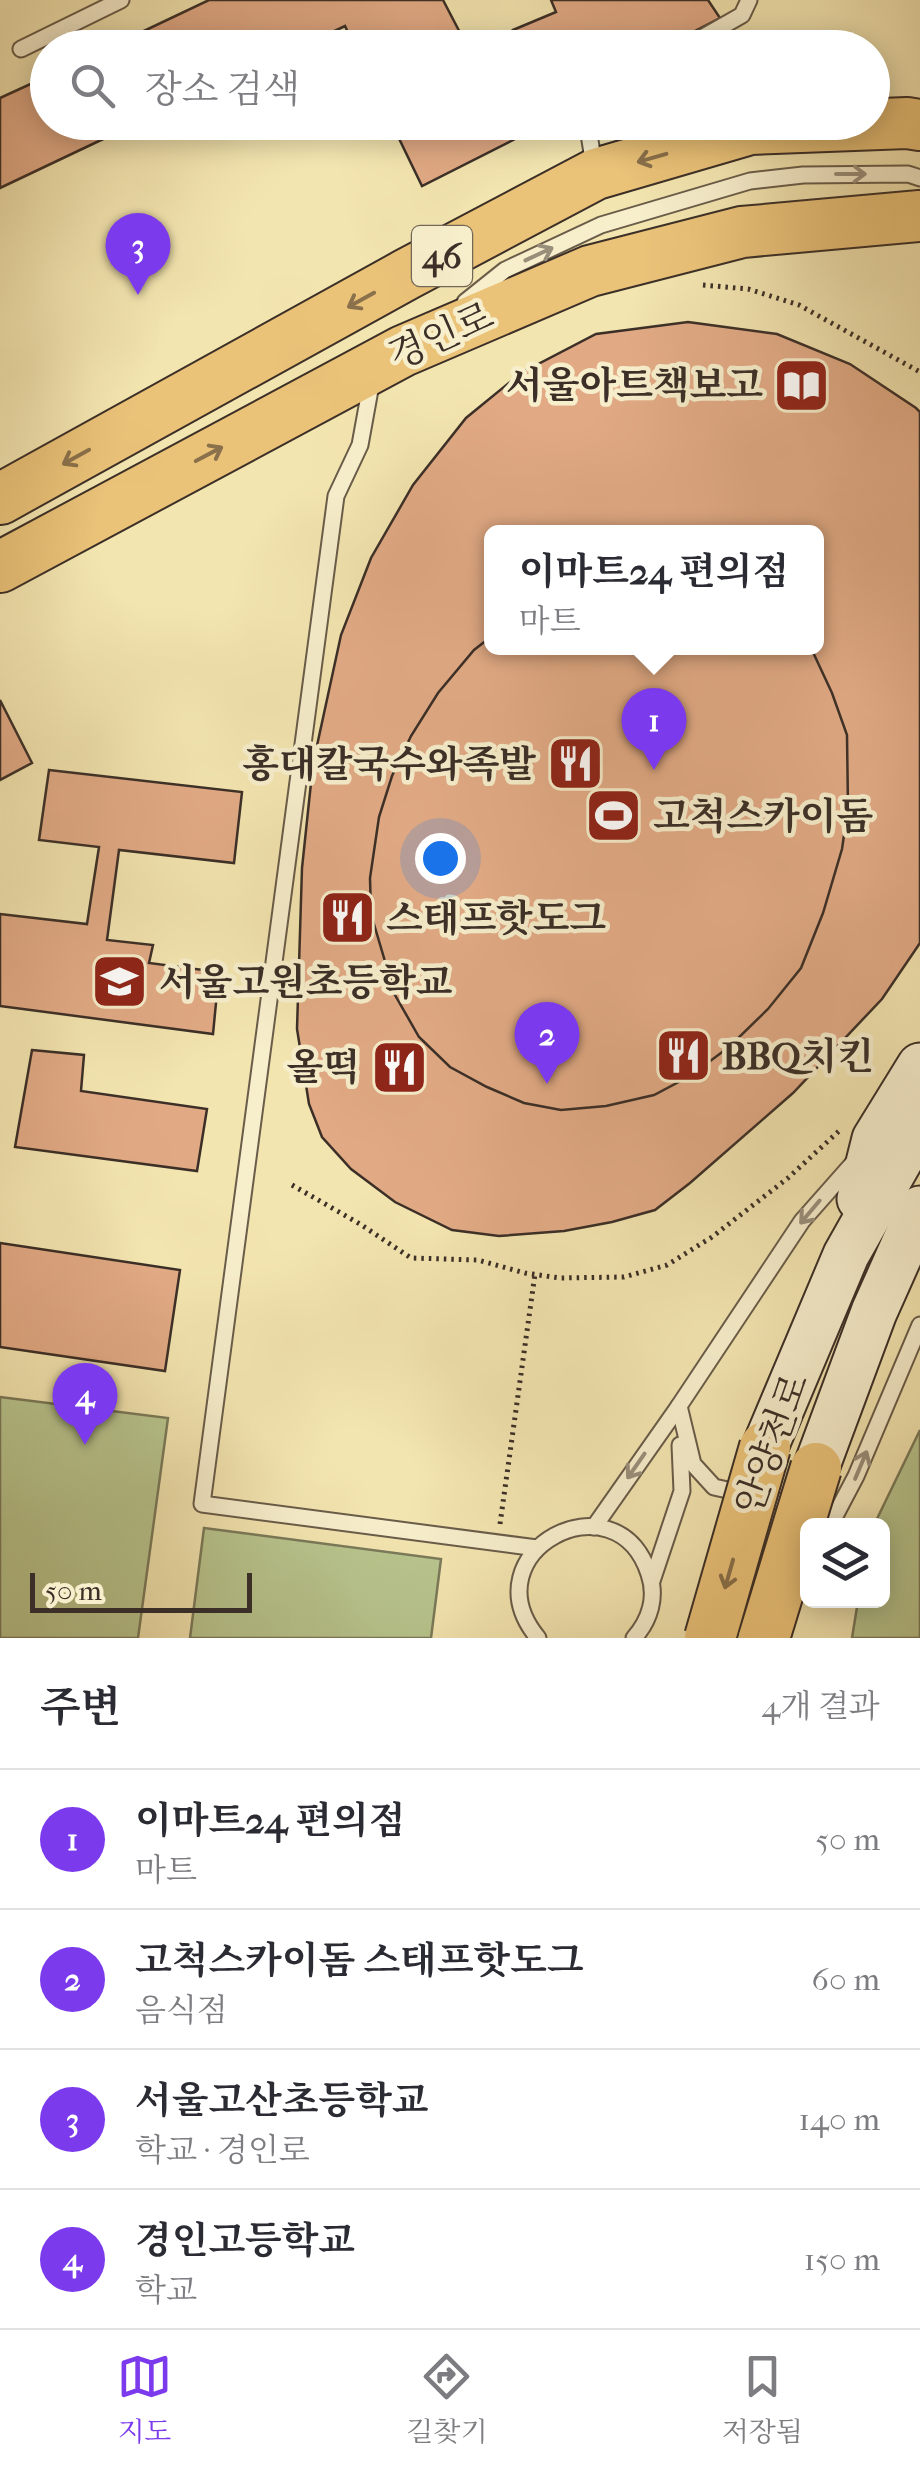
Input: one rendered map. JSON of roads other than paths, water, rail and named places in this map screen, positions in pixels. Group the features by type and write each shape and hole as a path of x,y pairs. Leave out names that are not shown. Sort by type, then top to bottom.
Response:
{"main road":[{"name":"경인로","path":"890,125 920,125"},
{"name":"경인로","path":"0,499 596,174 712,140"},
{"name":"경인로","path":"0,567 389,358 590,271 742,232 920,216"},
{"path":"846,1255 859,1133 920,1066"},
{"path":"846,1255 920,1124"},
{"path":"874,1312 920,1210"},
{"path":"874,1312 920,1244"},
{"name":"안양천로","path":"710,1638 765,1447 846,1255"},
{"name":"안양천로","path":"764,1638 816,1468 874,1312"}],"lane":[{"path":"59,30 120,0"},
{"path":"717,30 742,16 749,0"},
{"path":"21,49 30,45"},
{"path":"590,140 596,174"},
{"path":"536,1548 202,1504 336,496 360,444 389,358 505,270 601,225 750,181 803,175 908,174 920,178"},
{"path":"594,1526 859,1133"},
{"path":"678,1406 693,1464 714,1487 836,1514 920,1326"},
{"path":"634,1638 648,1619 652,1581 682,1491 678,1406"},
{"path":"538,1638 525,1620 520,1582 536,1548 553,1534 573,1527 594,1526 614,1532 632,1544 645,1561 652,1581"}],"place":[{"name":"서울고산초등학교","path":"138,295"},
{"name":"서울아트책보고","path":"802,385"},
{"name":"홍대칼국수와족발","path":"575,764"},
{"name":"이마트24 편의점","path":"654,770"},
{"name":"고척스카이돔","path":"614,816"},
{"name":"스태프핫도그","path":"347,918"},
{"name":"서울고원초등학교","path":"120,982"},
{"name":"BBQ치킨","path":"683,1056"},
{"name":"올떡","path":"399,1067"},
{"name":"고척스카이돔 스태프핫도그","path":"547,1084"},
{"name":"경인고등학교","path":"85,1445"}]}
